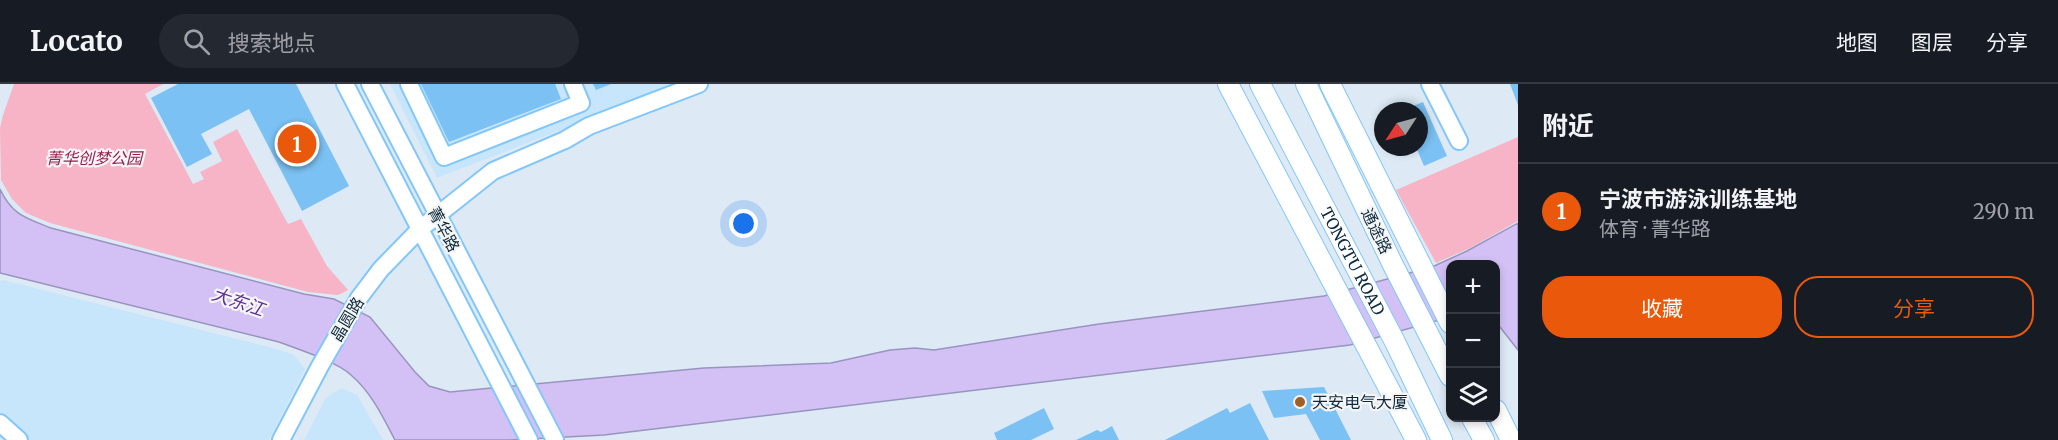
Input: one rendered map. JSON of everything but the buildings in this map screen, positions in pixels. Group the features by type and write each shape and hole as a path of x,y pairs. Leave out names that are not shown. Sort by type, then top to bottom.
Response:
{"main road":[{"path":"1228,84 1416,440"},
{"name":"TONGTU ROAD","path":"1260,84 1361,281 1395,342 1442,440"},
{"name":"通途路","path":"1306,84 1393,265 1446,368"},
{"path":"1330,84 1446,315"},
{"path":"1500,418 1511,440"},
{"path":"1475,422 1484,440"}],"street":[{"name":"菁华路","path":"345,84 529,440"},
{"name":"菁华路","path":"370,84 555,440"},
{"path":"409,84 444,157 581,103"},
{"path":"573,84 589,126"},
{"name":"晶圆路","path":"281,440 359,298 381,269 420,229 493,171 565,140 589,126 699,84"},
{"path":"1430,84 1459,141"},
{"path":"0,423 19,440"}],"shaded area":[{"path":"390,84 680,84 437,178"},
{"path":"0,281 293,354 305,369 269,440 30,440 0,412"},
{"path":"341,388 357,395 383,440 304,440 326,398"}],"green space":[{"name":"菁华创梦公园","path":"14,84 163,84 145,94 193,184 204,179 200,172 222,161 213,142 237,129 288,224 301,219 327,266 348,290 338,295 308,292 50,223 26,213 12,199 1,180 0,128"},
{"path":"1518,137 1518,221 1470,248 1436,263 1396,190"}],"water":[{"name":"大东江","path":"0,189 15,210 51,228 304,294 334,299 370,317 429,386 450,392 704,368 831,363 890,350 915,348 934,350 1099,324 1324,296 1432,267 1446,261 1446,318 1350,345 604,435 509,440 395,440 365,389 345,370 317,356 279,342 0,273"},
{"path":"1518,223 1518,350 1500,327 1500,260 1447,260"}],"place":[{"name":"宁波市游泳训练基地","path":"297,144"},
{"name":"天安电气大厦","path":"1300,402"}]}
